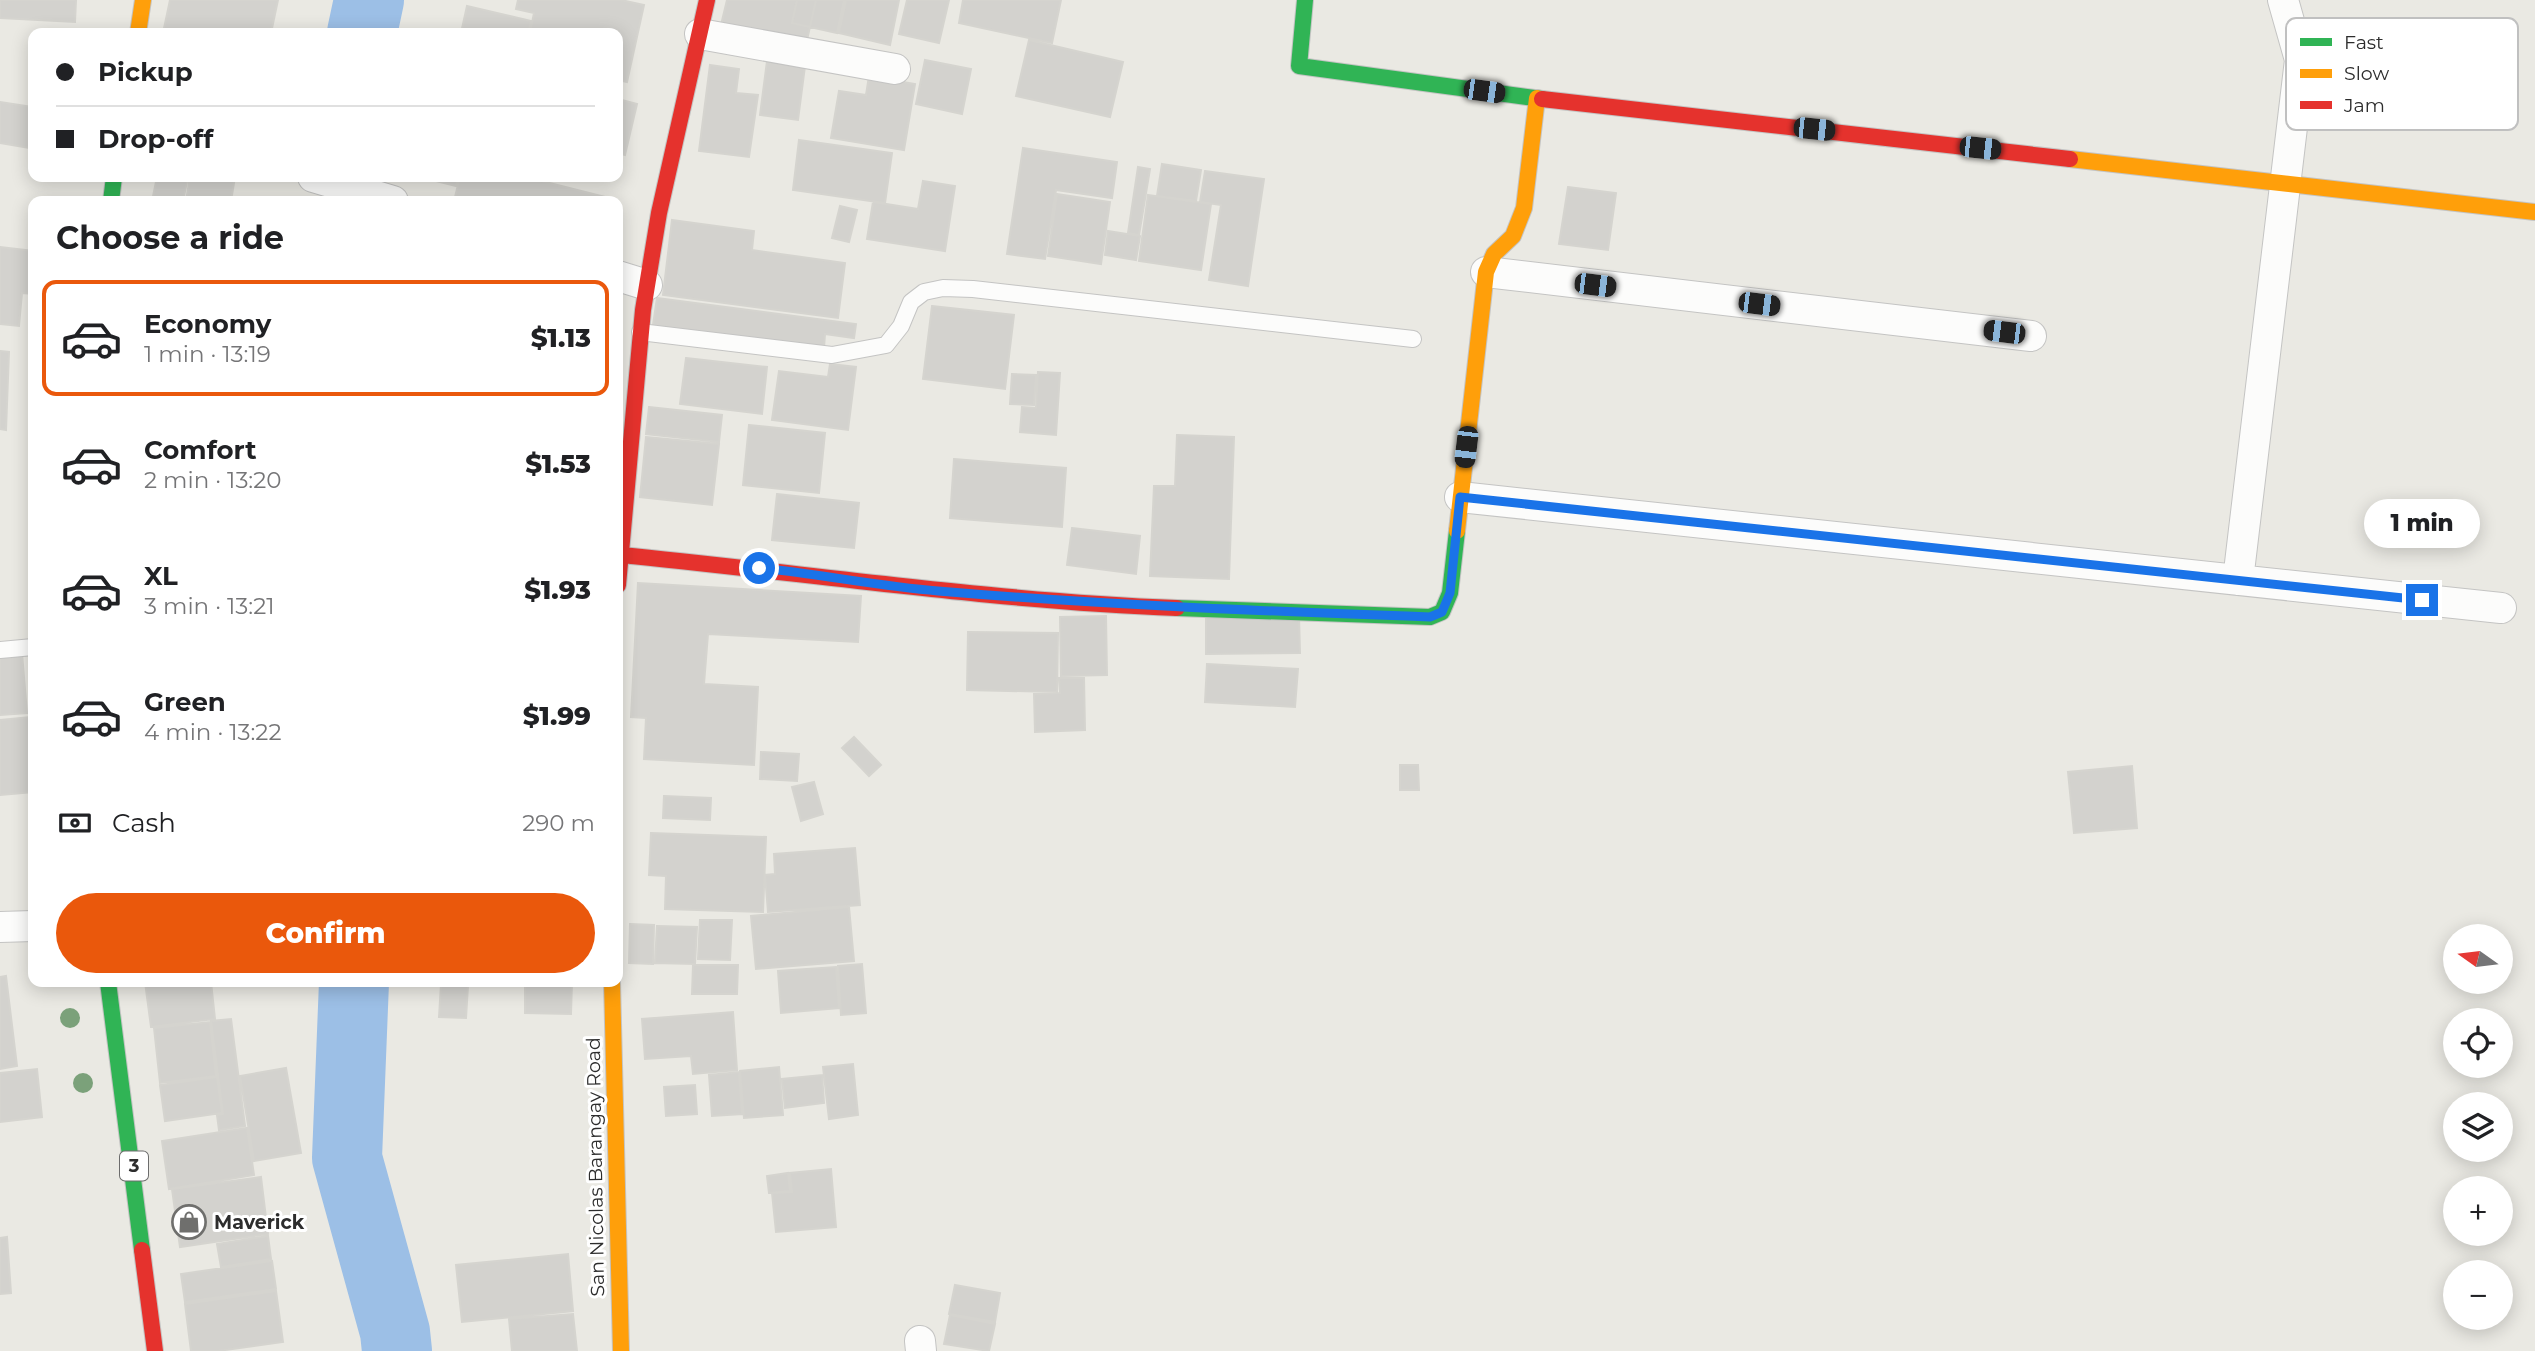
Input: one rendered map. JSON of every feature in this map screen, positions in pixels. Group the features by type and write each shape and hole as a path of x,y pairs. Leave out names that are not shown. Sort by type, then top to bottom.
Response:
{"main road":[{"path":"139,28 143,0"},
{"path":"623,532 640,332 647,285 659,213 707,0"},
{"path":"1305,0 1299,66 1537,98 2535,212"},
{"path":"623,555 814,574 947,592 1172,608 1430,617 1442,612 1450,593 1486,272 1494,254 1513,236 1524,208 1537,98"},
{"name":"3","path":"109,987 134,1162 155,1351"},
{"name":"San Nicolas Barangay Road","path":"612,987 621,1351"}],"street":[{"path":"2283,0 2288,18"},
{"path":"700,34 895,69"},
{"path":"2238,580 2292,130"},
{"path":"330,182 376,196"},
{"path":"1486,272 2031,336"},
{"path":"623,278 647,285"},
{"path":"1460,497 2501,608"},
{"path":"0,927 28,926"}],"lane":[{"path":"640,332 832,355 862,351 886,345 901,326 911,302 924,292 943,288 973,289 1413,339"},
{"path":"0,650 28,647"}],"building":[{"path":"0,0 76,0 75,22 0,18"},
{"path":"170,0 278,0 272,28 164,28"},
{"path":"518,0 621,0 644,5 627,82 623,81 623,28 531,28 534,13 516,9"},
{"path":"727,0 816,0 805,49 720,29"},
{"path":"797,0 844,0 837,33 792,23"},
{"path":"846,0 899,0 890,45 839,33"},
{"path":"907,0 949,0 939,43 899,34"},
{"path":"963,0 1061,0 1052,43 959,23"},
{"path":"467,6 531,21 529,28 462,28"},
{"path":"1029,40 1123,62 1110,117 1016,96"},
{"path":"925,60 971,69 962,114 916,104"},
{"path":"767,61 805,66 798,120 760,115"},
{"path":"710,65 739,69 736,93 758,95 749,157 699,151"},
{"path":"869,76 915,84 904,150 831,138 839,91 866,95"},
{"path":"623,100 637,104 623,154"},
{"path":"0,102 28,106 28,148 0,143"},
{"path":"799,140 892,153 885,203 793,190"},
{"path":"1023,148 1117,162 1112,198 1056,190 1045,259 1007,254"},
{"path":"1162,164 1201,170 1196,201 1157,196"},
{"path":"1138,167 1150,169 1139,235 1128,233"},
{"path":"1205,171 1264,179 1248,286 1209,280 1221,205 1200,202"},
{"path":"923,181 955,186 945,251 867,239 873,202 918,209"},
{"path":"156,182 187,182 184,196 153,196"},
{"path":"189,182 234,182 232,196 187,196"},
{"path":"440,182 457,182 456,186"},
{"path":"459,182 546,182 601,196 455,196"},
{"path":"1568,187 1616,193 1608,250 1559,244"},
{"path":"1057,194 1110,202 1101,264 1048,256"},
{"path":"1148,195 1211,204 1201,270 1139,261"},
{"path":"840,206 857,210 849,242 832,238"},
{"path":"672,220 754,231 752,250 845,263 838,318 663,295"},
{"path":"1108,231 1140,236 1136,260 1105,255"},
{"path":"0,247 28,250 28,294 22,293 19,326 0,324"},
{"path":"657,298 856,324 854,338 825,334 824,348 653,325"},
{"path":"932,306 1014,315 1005,389 923,379"},
{"path":"0,351 9,352 6,430 0,429"},
{"path":"686,358 767,367 762,414 680,404"},
{"path":"830,364 856,367 848,430 772,420 779,371 828,377"},
{"path":"1038,372 1060,373 1056,435 1020,432 1022,407 1036,408"},
{"path":"1012,374 1036,375 1034,405 1010,404"},
{"path":"649,407 722,415 719,442 646,434"},
{"path":"749,425 825,433 819,493 743,485"},
{"path":"1177,435 1234,437 1229,579 1150,576 1154,486 1175,486"},
{"path":"646,437 719,444 712,505 640,497"},
{"path":"954,459 1066,468 1062,527 950,518"},
{"path":"777,494 859,503 854,548 772,540"},
{"path":"1072,528 1140,536 1136,574 1067,565"},
{"path":"638,583 861,596 858,642 708,634 704,684 758,687 754,765 644,759 646,718 631,717"},
{"path":"1106,616 1107,675 1061,676 1060,617"},
{"path":"1299,616 1300,653 1206,654 1206,617"},
{"path":"968,632 1058,633 1057,692 967,690"},
{"path":"22,653 27,713 0,715 0,655"},
{"path":"1207,664 1298,669 1295,707 1205,702"},
{"path":"1059,678 1084,678 1085,730 1035,732 1034,694 1060,693"},
{"path":"28,717 28,792 0,795 0,720"},
{"path":"854,737 881,765 869,776 842,748"},
{"path":"761,752 799,754 797,781 760,779"},
{"path":"1400,765 1418,765 1419,790 1400,790"},
{"path":"2132,766 2137,828 2074,833 2068,772"},
{"path":"814,782 823,814 801,821 792,787"},
{"path":"664,796 711,798 710,820 663,818"},
{"path":"651,833 766,837 763,912 665,909 666,876 649,875"},
{"path":"855,848 860,905 768,912 765,875 775,874 774,854"},
{"path":"849,907 854,961 756,969 751,916"},
{"path":"700,920 732,920 730,960 698,959"},
{"path":"630,924 654,925 653,964 629,963"},
{"path":"657,926 697,927 695,964 655,963"},
{"path":"862,964 866,1013 841,1015 838,966"},
{"path":"693,965 738,965 737,994 692,994"},
{"path":"836,967 839,1008 781,1013 778,971"},
{"path":"6,976 17,1066 0,1069 0,977"},
{"path":"146,987 212,987 215,1019 151,1027"},
{"path":"441,987 468,987 466,1018 439,1017"},
{"path":"525,987 572,987 571,1014 525,1013"},
{"path":"733,1012 737,1070 693,1074 691,1056 645,1059 642,1019"},
{"path":"231,1019 245,1126 219,1130 217,1115 223,1114 211,1021"},
{"path":"210,1022 216,1076 160,1083 154,1028"},
{"path":"853,1064 858,1115 829,1119 823,1067"},
{"path":"779,1067 783,1115 744,1118 740,1071"},
{"path":"286,1068 301,1153 254,1161 240,1076"},
{"path":"37,1069 42,1117 0,1122 0,1073"},
{"path":"739,1072 742,1114 712,1116 709,1075"},
{"path":"822,1075 824,1103 785,1108 782,1079"},
{"path":"217,1077 222,1113 165,1121 160,1085"},
{"path":"695,1085 697,1114 666,1116 664,1087"},
{"path":"247,1128 254,1175 169,1189 162,1141"},
{"path":"831,1169 836,1227 776,1232 772,1193 792,1192 790,1173"},
{"path":"788,1173 790,1191 769,1193 767,1176"},
{"path":"261,1177 268,1234 180,1247 172,1189"},
{"path":"268,1236 271,1259 221,1267 217,1244"},
{"path":"7,1237 11,1293 0,1294 0,1238"},
{"path":"568,1254 573,1311 462,1322 456,1265"},
{"path":"272,1261 276,1289 185,1302 181,1274"},
{"path":"955,1285 1000,1293 995,1322 949,1314"},
{"path":"276,1291 283,1342 218,1351 191,1351 185,1304"},
{"path":"573,1314 577,1351 512,1351 509,1319"},
{"path":"950,1315 995,1324 989,1351 944,1344"}],"waterway":[{"path":"363,28 369,0"},
{"path":"354,987 347,1158 395,1332 397,1351"}],"traffic: fast":[{"path":"1305,0 1299,66 1542,99"},
{"path":"112,196 113,182"},
{"path":"1177,608 1430,617 1442,612 1450,593 1457,531"},
{"path":"109,987 142,1250"}],"traffic: slow":[{"path":"139,28 143,0"},
{"path":"1457,531 1486,272 1494,254 1513,236 1524,208 1537,98"},
{"path":"2070,159 2535,212"},
{"path":"612,987 621,1351"}],"traffic: jam":[{"path":"623,530 643,310 659,213 707,0"},
{"path":"1542,99 2070,159"},
{"path":"623,555 968,593 1177,608"},
{"path":"142,1250 155,1351"}],"place":[{"name":"Maverick","path":"189,1222"}],"route":[{"path":"759,568 934,591 1013,597 1172,608 1430,617 1442,612 1450,593 1460,497 2422,600"}]}
